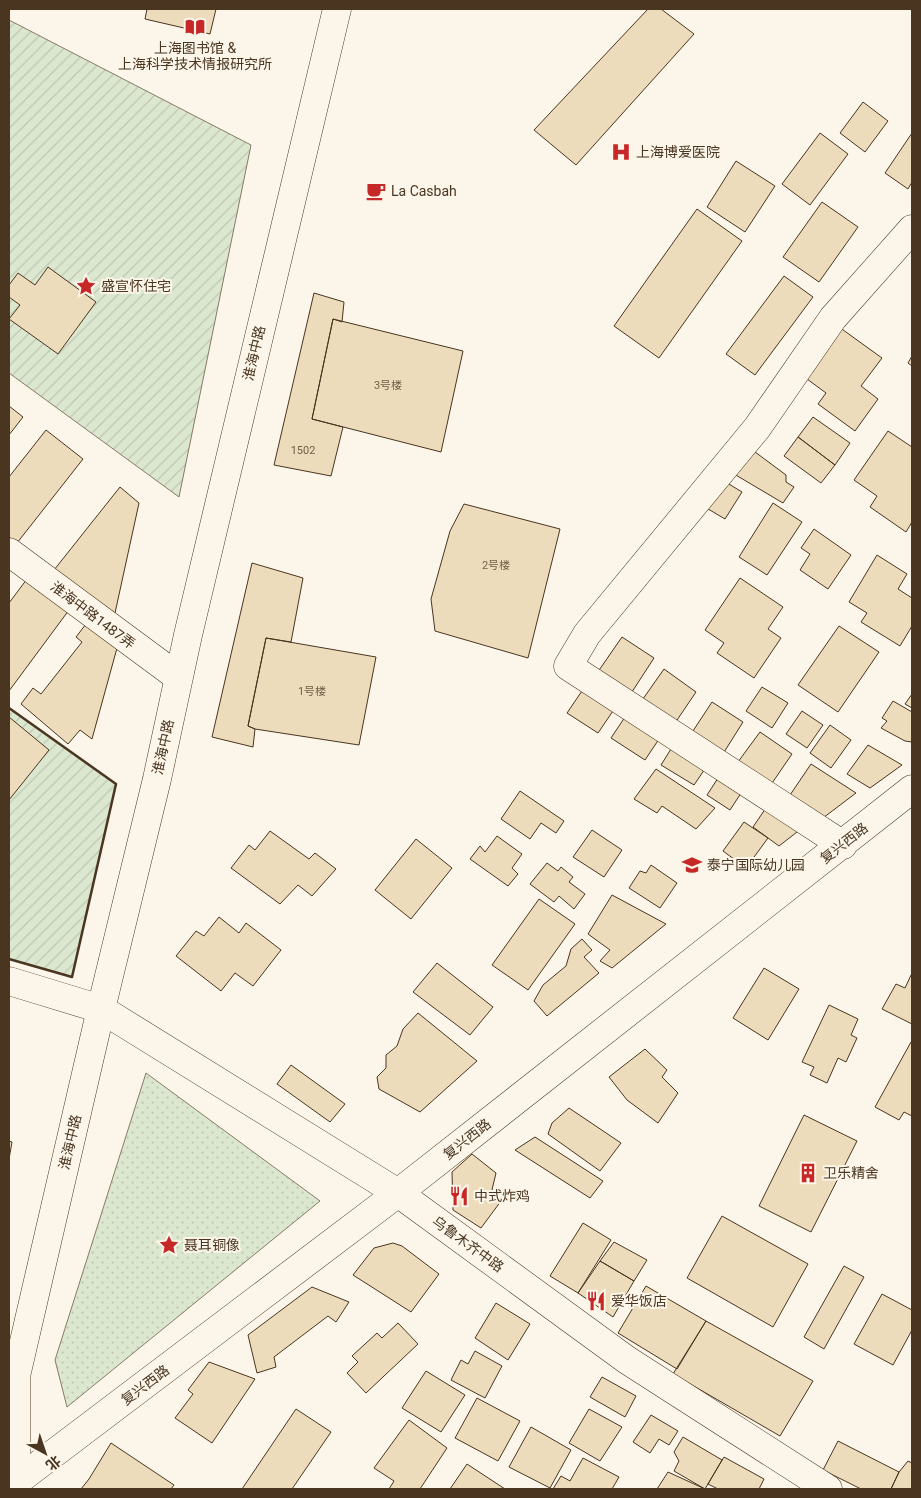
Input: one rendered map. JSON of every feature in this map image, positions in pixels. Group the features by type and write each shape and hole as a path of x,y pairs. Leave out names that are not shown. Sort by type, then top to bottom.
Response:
{"street":[{"name":"淮海中路","path":"14,1487 16,1376 101,1009 157,779 178,677 337,9"},
{"path":"843,845 568,666 587,634 757,428 833,318 912,229"},
{"name":"淮海中路1487弄","path":"9,552 178,677"},
{"name":"复兴西路","path":"14,1487 398,1193 912,789"},
{"name":"乌鲁木齐中路","path":"9,981 101,1009 398,1193 627,1360 828,1489"}],"green space":[{"path":"9,20 251,145 179,497 9,373"},
{"path":"9,708 116,784 72,977 9,959"},
{"path":"146,1073 320,1201 67,1407 55,1360"}],"building":[{"name":"上海图书馆 & 上海科学技术情报研究所","path":"147,9 216,9 210,34 145,19"},
{"path":"648,9 661,9 694,34 576,165 534,130"},
{"path":"863,102 888,121 865,152 840,133"},
{"path":"820,133 848,154 810,205 782,184"},
{"path":"912,133 912,182 908,189 885,173"},
{"path":"736,161 775,186 745,232 707,207"},
{"path":"822,202 858,227 819,282 783,257"},
{"path":"697,209 742,241 659,358 614,326"},
{"path":"48,267 96,302 58,354 9,319 20,305 9,297 9,285 18,273 35,285"},
{"path":"784,276 813,297 755,375 726,354"},
{"path":"314,293 344,302 342,322 333,319 312,419 343,427 331,476 274,465"},
{"path":"333,319 463,351 441,452 312,419"},
{"path":"839,327 882,358 861,386 878,399 855,431 818,404 826,393 803,376"},
{"path":"912,356 912,366 908,363"},
{"path":"9,406 23,417 9,435"},
{"path":"813,417 850,443 835,465 798,437"},
{"path":"46,430 83,459 17,543 9,537 9,477"},
{"path":"888,431 912,447 912,522 906,532 870,507 877,496 854,480"},
{"path":"798,437 835,465 821,483 784,456"},
{"path":"747,446 786,475 786,482 794,487 783,503 729,471"},
{"path":"714,475 742,492 725,519 698,503"},
{"path":"120,487 139,503 115,613 54,570"},
{"path":"773,503 802,522 767,575 739,557"},
{"path":"464,504 560,529 528,658 435,631 431,599 450,531"},
{"path":"814,529 851,555 828,589 800,570 810,554 801,548"},
{"path":"877,555 907,574 898,589 912,598 912,626 900,646 861,622 867,613 849,602"},
{"path":"252,563 303,578 291,642 266,638 248,726 255,729 253,747 212,737"},
{"path":"740,578 783,607 768,629 781,638 754,678 717,653 724,643 705,630"},
{"path":"27,579 69,610 9,691 9,603"},
{"path":"86,624 117,648 92,739 80,730 68,744 21,704 33,688 41,694 82,642 76,637"},
{"path":"839,626 879,652 838,712 798,685"},
{"path":"622,637 654,658 628,698 595,676"},
{"path":"266,638 376,657 359,745 255,729 248,726"},
{"path":"664,669 696,692 671,729 638,706"},
{"path":"586,685 617,705 598,733 567,713"},
{"path":"762,687 788,703 772,728 746,711"},
{"path":"912,694 912,708 905,704"},
{"path":"893,701 912,712 912,742 905,741 881,728 887,721 882,718"},
{"path":"712,702 743,722 721,757 689,737"},
{"path":"629,711 663,733 645,760 611,738"},
{"path":"802,711 823,725 807,748 786,734"},
{"path":"9,717 49,750 9,800"},
{"path":"830,725 851,740 831,768 810,753"},
{"path":"760,732 792,754 768,789 735,766"},
{"path":"676,741 709,763 694,785 661,765"},
{"path":"868,745 902,765 870,788 847,774"},
{"path":"811,764 856,793 819,821 788,798"},
{"path":"656,769 715,808 696,829 662,806 657,813 634,799"},
{"path":"722,772 745,787 730,810 707,795"},
{"path":"520,791 564,821 556,833 541,823 530,839 501,819"},
{"path":"770,802 806,825 779,846 753,827"},
{"path":"744,822 768,838 746,868 723,851"},
{"path":"592,830 622,850 604,877 573,857"},
{"path":"270,831 309,859 315,853 336,869 312,896 298,885 280,904 231,868 249,845 255,850"},
{"path":"497,836 522,854 512,868 518,874 508,886 470,859 480,846 485,852"},
{"path":"416,839 452,868 411,919 375,890"},
{"path":"547,863 558,871 561,867 573,877 569,882 585,894 574,909 559,896 554,902 530,884"},
{"path":"651,865 677,883 660,908 629,888 640,871 646,873"},
{"path":"612,895 666,924 612,968 600,961 610,950 588,934"},
{"path":"539,899 575,924 528,990 492,965"},
{"path":"219,917 239,933 246,923 281,950 253,986 235,973 221,991 176,956 196,931 204,936"},
{"path":"582,939 592,950 584,957 599,973 547,1016 534,1001 543,985 566,966 571,949"},
{"path":"437,963 493,1007 470,1035 413,992"},
{"path":"764,968 799,989 768,1040 733,1018"},
{"path":"912,973 912,1024 882,1009 896,984 905,988"},
{"path":"829,1005 858,1019 851,1035 857,1038 846,1062 838,1058 827,1083 810,1075 814,1067 802,1062"},
{"path":"418,1013 477,1061 420,1112 379,1089 377,1077 386,1068 386,1055 397,1046 403,1029"},
{"path":"911,1042 912,1116 904,1112 899,1120 875,1107"},
{"path":"645,1049 667,1070 662,1077 678,1093 658,1123 627,1100 609,1077"},
{"path":"291,1065 345,1104 330,1122 277,1084"},
{"path":"569,1108 621,1143 600,1171 548,1134 552,1123"},
{"name":"卫乐精舍","path":"804,1115 857,1141 811,1232 759,1206"},
{"path":"535,1137 603,1181 590,1198 515,1150"},
{"path":"9,1141 12,1142 9,1159"},
{"path":"472,1154 496,1173 491,1194 501,1201 481,1228 453,1210 452,1172"},
{"path":"722,1216 808,1264 773,1327 687,1278"},
{"path":"583,1223 611,1240 578,1293 550,1276"},
{"path":"614,1242 647,1260 634,1281 600,1261"},
{"path":"393,1243 402,1246 439,1274 411,1312 353,1275 374,1248"},
{"path":"600,1261 634,1281 613,1317 578,1293"},
{"path":"844,1266 864,1277 824,1349 804,1337"},
{"path":"646,1286 706,1321 677,1369 618,1333"},
{"path":"312,1287 349,1302 336,1322 328,1316 274,1357 276,1367 257,1373 248,1335"},
{"path":"882,1294 912,1310 912,1330 893,1365 854,1344"},
{"path":"496,1303 530,1324 508,1360 475,1338"},
{"path":"706,1321 813,1381 780,1436 673,1374"},
{"path":"398,1323 418,1344 366,1393 347,1373 358,1362 352,1356 377,1333 382,1338"},
{"path":"475,1351 502,1366 485,1398 451,1380 461,1360 468,1364"},
{"path":"209,1362 255,1379 212,1443 175,1418 193,1394 188,1390"},
{"path":"426,1371 465,1395 441,1432 402,1408"},
{"path":"602,1377 636,1396 625,1417 590,1397"},
{"path":"477,1398 520,1421 498,1461 455,1438"},
{"path":"296,1409 331,1432 292,1489 242,1489"},
{"path":"589,1409 622,1427 600,1461 569,1443"},
{"path":"651,1415 678,1431 669,1445 659,1439 650,1453 633,1442"},
{"path":"409,1420 447,1448 420,1489 389,1489 394,1481 374,1468"},
{"path":"531,1427 571,1450 550,1488 509,1467"},
{"path":"683,1437 722,1460 705,1489 674,1471 679,1461 674,1452"},
{"path":"838,1441 899,1472 891,1489 861,1489 823,1470"},
{"path":"111,1443 174,1485 171,1489 81,1489"},
{"path":"724,1457 764,1479 759,1489 718,1489 708,1484"},
{"path":"583,1458 619,1477 612,1489 553,1489 561,1476 570,1481"},
{"path":"908,1461 912,1463 912,1489 891,1489 899,1472"},
{"path":"467,1464 505,1489 450,1489"},
{"path":"668,1472 705,1489 657,1489"}],"wall":[{"path":"9,708 116,784 72,977 9,959"}],"place":[{"name":"上海图书馆 & 上海科学技术情报研究所","path":"195,27"},
{"name":"上海博爱医院","path":"621,152"},
{"name":"La Casbah","path":"376,191"},
{"name":"盛宣怀住宅","path":"86,286"},
{"name":"泰宁国际幼儿园","path":"692,865"},
{"name":"卫乐精舍","path":"808,1173"},
{"name":"中式炸鸡","path":"459,1196"},
{"name":"聂耳铜像","path":"169,1245"},
{"name":"爱华饭店","path":"596,1301"}]}
